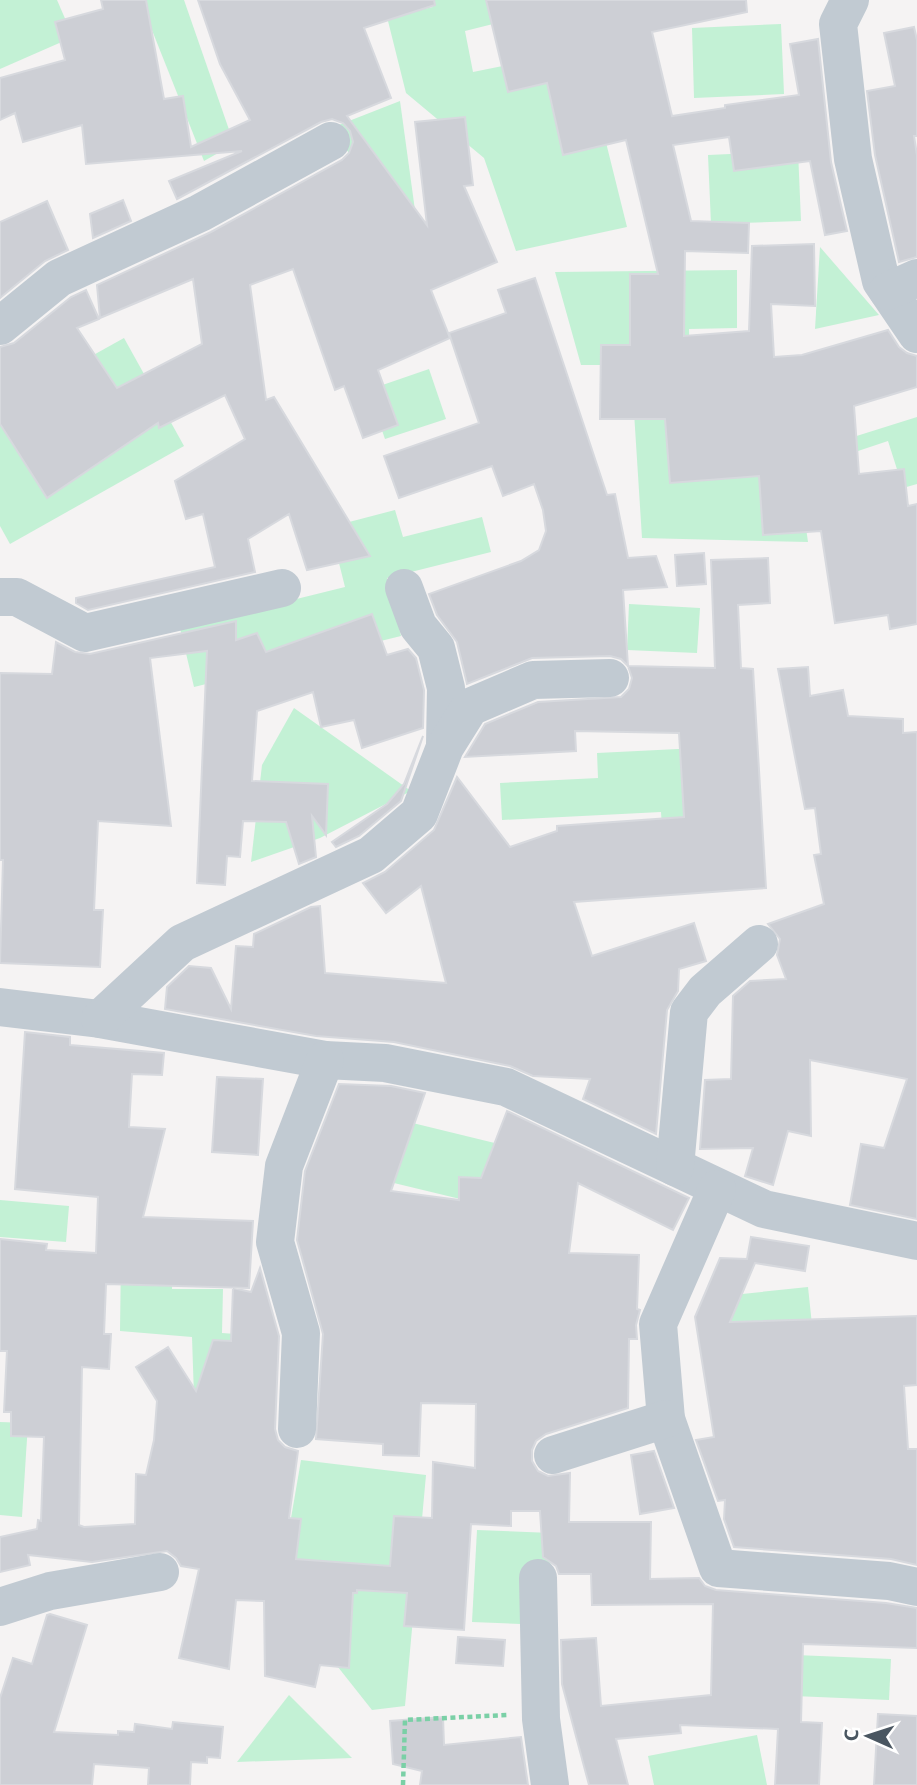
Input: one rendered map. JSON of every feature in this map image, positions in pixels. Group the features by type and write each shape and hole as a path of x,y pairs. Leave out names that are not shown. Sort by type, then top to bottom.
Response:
{"lane":[{"path":"850,0 838,24 853,159 881,281 902,284 917,334"},
{"path":"0,326 59,278 200,213 331,141"},
{"path":"0,597 17,597 85,633 282,588"},
{"path":"404,588 418,626 436,648 446,688 444,747"},
{"path":"100,1019 182,943 371,855 419,814 444,747 470,707 533,680 610,678"},
{"path":"675,1167 689,1012 705,992 759,944"},
{"path":"0,1007 100,1019 325,1060 385,1063 506,1087 764,1209 917,1241"},
{"path":"297,1429 301,1333 275,1242 284,1166 325,1060"},
{"path":"717,1189 658,1324 666,1419 718,1568 889,1581 917,1587"},
{"path":"553,1455 666,1419"},
{"path":"0,1607 50,1591 160,1572"},
{"path":"538,1578 541,1719 550,1785"}],"path":[{"path":"404,1785 405,1720 514,1715"}],"green space":[{"path":"0,0 57,0 73,37 0,69"},
{"path":"140,0 184,0 234,144 204,161"},
{"path":"433,0 565,0 566,6 465,31 473,72 583,50 627,227 516,251 484,158 406,93 387,17 433,7"},
{"path":"781,24 784,94 694,98 692,28"},
{"path":"400,101 421,254 331,128"},
{"path":"798,151 801,221 711,224 708,155"},
{"path":"820,247 879,315 815,329"},
{"path":"737,270 737,328 689,329 691,413 790,414 808,542 642,538 631,365 581,365 555,272"},
{"path":"124,338 184,446 10,544 0,526 0,407"},
{"path":"429,369 446,419 385,439 368,390"},
{"path":"917,417 917,484 903,488 888,441 852,453 847,439"},
{"path":"395,510 403,537 482,517 491,552 387,578 401,636 194,687 180,628 345,587 330,527"},
{"path":"629,604 700,608 697,653 627,650"},
{"path":"294,708 411,791 320,838 251,862 262,765"},
{"path":"739,746 744,839 663,843 661,812 502,820 500,783 598,778 597,753"},
{"path":"384,1116 536,1153 522,1214 369,1177"},
{"path":"0,1200 69,1206 66,1242 0,1237"},
{"path":"121,1258 173,1260 172,1289 223,1289 222,1333 264,1336 194,1397 192,1337 120,1331"},
{"path":"808,1287 819,1391 733,1400 723,1296"},
{"path":"0,1422 28,1423 22,1517 0,1515"},
{"path":"301,1460 426,1475 405,1706 372,1710 334,1662 284,1559"},
{"path":"477,1530 552,1533 547,1625 472,1622"},
{"path":"796,1655 891,1659 889,1700 794,1696"},
{"path":"289,1695 352,1758 237,1762"},
{"path":"757,1735 767,1785 654,1785 648,1756"}],"building":[{"path":"101,0 146,0 164,99 183,96 191,147 250,120 220,64 198,0 434,0 435,5 364,28 391,98 347,116 427,225 415,122 465,117 473,185 464,186 497,262 431,290 450,338 378,370 398,425 363,438 344,386 335,390 293,269 250,285 266,400 274,397 370,556 307,570 289,514 248,539 255,572 88,610 76,603 76,598 215,567 203,514 186,519 175,481 245,439 225,395 159,428 158,423 47,498 0,424 0,347 14,343 71,297 86,290 99,319 77,328 117,388 202,344 193,279 100,318 97,285 211,232 342,160 349,153 353,142 350,131 343,123 332,119 321,122 177,199 169,181 242,151 86,164 82,125 23,142 15,113 0,120 0,78 65,60 55,22 103,9"},
{"path":"486,0 746,0 747,12 652,32 672,116 725,108 725,105 799,95 790,44 818,39 831,162 847,231 825,235 810,161 734,171 729,137 673,145 691,221 749,223 748,253 685,251 684,336 749,331 752,246 814,244 815,306 771,304 774,357 802,355 888,330 899,347 917,356 917,387 854,406 859,474 904,469 908,506 917,504 917,624 890,629 888,615 835,623 821,531 763,535 759,476 670,483 665,419 600,419 601,345 630,345 630,274 658,274 626,140 563,155 547,83 508,92"},
{"path":"914,27 917,40 917,136 914,136 917,155 917,257 899,262 875,155 867,91 895,86 884,33"},
{"path":"123,200 131,221 93,238 90,214"},
{"path":"47,201 68,250 45,261 0,298 0,222"},
{"path":"535,278 607,495 615,494 628,558 656,556 667,587 623,590 628,666 621,659 610,656 532,658 467,684 457,642 437,615 429,594 521,561 539,550 546,531 543,510 534,484 503,496 492,466 399,498 384,456 479,423 449,333 506,313 498,290"},
{"path":"704,553 706,584 677,586 675,555"},
{"path":"768,558 770,603 738,605 741,668 753,669 766,888 574,902 592,956 694,923 706,961 679,969 678,991 667,1010 656,1134 583,1099 590,1079 533,1076 510,1066 394,1042 316,1036 165,1009 167,987 189,966 211,968 231,1009 236,946 253,947 254,934 311,907 320,906 325,973 446,983 421,886 386,913 363,883 385,872 434,830 457,777 510,847 557,831 557,826 684,817 679,733 575,731 576,751 465,757 485,724 538,702 621,697 629,689 632,678 628,666 715,668 711,560"},
{"path":"372,614 387,655 408,649 416,658 424,690 423,728 362,748 354,720 321,727 313,692 257,711 252,781 328,784 326,835 312,816 316,857 299,864 286,822 243,821 240,857 227,856 225,885 197,883 207,651 150,658 171,826 98,821 94,910 103,910 100,967 0,963 3,860 0,860 0,673 52,674 56,642 75,652 90,654 236,621 236,640 257,633 266,652"},
{"path":"808,667 810,696 843,690 848,716 903,719 903,733 917,732 917,1219 850,1205 861,1144 884,1148 907,1079 810,1060 811,1136 788,1131 773,1185 745,1176 753,1148 700,1149 705,1080 731,1079 733,996 750,981 786,979 777,955 780,939 768,924 824,904 814,855 821,854 815,808 805,809 778,669"},
{"path":"423,736 401,801 359,836 336,847 332,842 387,804 404,784"},
{"path":"25,1032 70,1037 70,1045 164,1053 162,1075 132,1074 129,1127 165,1129 143,1217 253,1221 249,1288 106,1284 104,1334 111,1334 109,1369 82,1367 79,1525 84,1527 135,1524 136,1474 146,1475 154,1440 157,1401 136,1367 168,1347 196,1391 213,1340 231,1341 233,1288 251,1292 260,1268 279,1336 275,1429 278,1440 285,1447 298,1451 289,1518 301,1519 296,1559 390,1566 394,1516 432,1518 433,1462 475,1468 476,1404 421,1403 419,1456 383,1455 383,1444 316,1439 323,1334 297,1240 305,1171 339,1084 391,1086 425,1093 391,1191 459,1200 459,1177 481,1178 507,1111 689,1198 673,1230 578,1183 569,1253 639,1255 637,1309 640,1310 636,1325 637,1339 629,1339 628,1408 546,1434 536,1441 532,1450 532,1461 538,1471 548,1476 570,1473 569,1522 651,1522 650,1579 699,1578 705,1586 716,1590 886,1603 917,1608 917,1648 803,1644 801,1722 822,1723 819,1785 775,1785 778,1729 680,1725 681,1733 616,1739 628,1785 589,1785 562,1684 561,1640 596,1638 601,1706 711,1695 713,1604 592,1605 591,1574 559,1574 556,1566 543,1557 540,1511 511,1511 511,1526 471,1524 464,1630 404,1626 407,1593 357,1590 357,1593 353,1593 349,1668 320,1665 315,1687 265,1676 264,1601 236,1600 229,1669 179,1658 199,1569 181,1566 167,1551 92,1562 28,1555 30,1565 0,1572 0,1537 37,1529 38,1520 41,1521 44,1437 11,1436 11,1412 4,1412 7,1351 0,1351 0,1239 47,1244 46,1250 96,1253 98,1197 15,1189"},
{"path":"217,1077 263,1079 258,1155 212,1152"},
{"path":"751,1237 809,1246 805,1271 755,1263 730,1322 917,1316 917,1385 904,1386 908,1449 917,1449 917,1565 891,1559 734,1547 724,1519 725,1500 718,1501 696,1440 714,1437 695,1317 720,1258 747,1259"},
{"path":"654,1451 674,1508 640,1514 631,1455"},
{"path":"47,1615 87,1625 54,1732 118,1735 118,1731 134,1732 135,1724 172,1729 173,1722 223,1727 220,1758 207,1757 207,1763 191,1762 190,1785 148,1785 149,1768 94,1764 92,1785 0,1785 0,1698 13,1658 32,1664"},
{"path":"458,1637 505,1640 503,1666 456,1663"},
{"path":"878,1714 917,1716 917,1785 874,1785"},
{"path":"443,1717 444,1745 521,1737 528,1785 420,1785 422,1771 393,1764 390,1721"}]}
